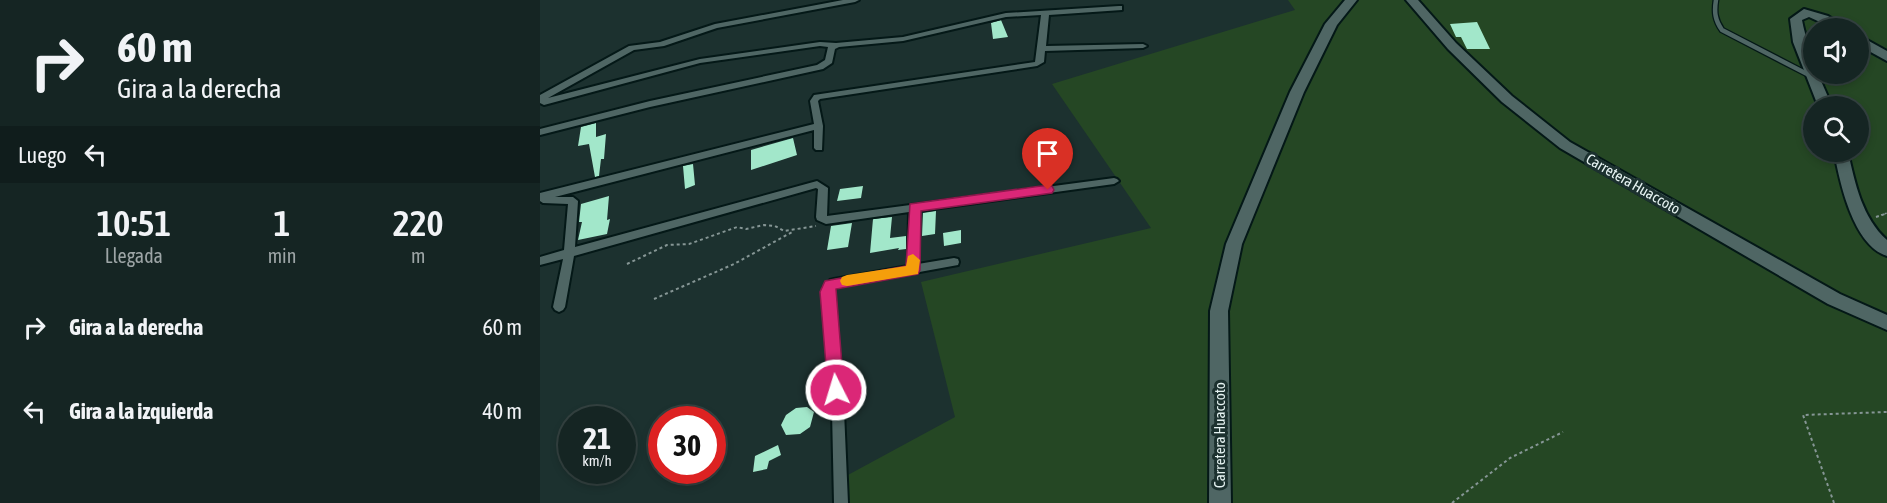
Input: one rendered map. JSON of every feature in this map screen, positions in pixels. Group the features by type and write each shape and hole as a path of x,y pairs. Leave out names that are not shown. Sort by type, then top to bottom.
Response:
{"street":[{"path":"540,101 632,48 661,44 723,24 855,0"},
{"name":"Carretera Huaccoto","path":"1220,503 1220,311 1234,244 1297,92 1331,24 1351,0"},
{"name":"Carretera Huaccoto","path":"1412,0 1452,46 1507,99 1565,145 1834,299 1887,323"},
{"path":"540,101 700,61 820,44 837,45 903,39 1006,15 1119,8"},
{"path":"819,148 819,126 814,101 817,98 1036,64 1040,62 1045,12"},
{"path":"1803,53 1796,19 1804,13 1822,18"},
{"path":"540,132 650,104 820,67 829,61 831,48 837,45"},
{"path":"1041,49 1143,46"},
{"path":"1869,46 1887,57"},
{"path":"540,198 819,126"},
{"path":"1843,162 1853,202 1871,235 1887,250"},
{"path":"540,261 817,184 823,188 821,217 823,220 1114,181"},
{"path":"540,198 573,201 569,253 559,307"},
{"path":"913,270 914,207"},
{"path":"841,503 838,411 828,288 834,283 954,262"}],"lane":[{"path":"1716,0 1715,18 1727,36 1767,52 1803,72"}],"path":[{"path":"627,264 667,245 689,244 737,227 746,229 764,225 775,226 784,231 823,224 828,219"},
{"path":"654,299 734,264 795,230"},
{"path":"1834,503 1803,415 1887,412"},
{"path":"1452,503 1510,458 1563,432"}],"green space":[{"path":"1288,0 1887,0 1887,503 836,503 835,482 955,417 921,282 1151,228 1052,84 1295,10"}],"building":[{"path":"1001,20 1008,37 993,39 991,23"},
{"path":"1477,22 1490,49 1467,49 1461,37 1456,37 1450,24"},
{"path":"596,123 596,137 606,134 604,159 601,159 599,176 595,177 589,144 578,146 581,127"},
{"path":"793,138 797,155 751,170 751,150"},
{"path":"693,164 695,185 685,189 683,166"},
{"path":"863,186 861,198 837,201 840,189"},
{"path":"609,196 607,220 610,219 607,234 578,240 582,222 579,222 581,204"},
{"path":"936,211 935,234 922,236 923,213"},
{"path":"892,217 890,238 906,236 906,249 870,253 873,219"},
{"path":"852,223 848,247 827,250 831,226"},
{"path":"961,230 961,243 944,246 943,233"},
{"path":"807,407 814,412 810,427 800,434 786,435 781,425 786,415 796,408"},
{"path":"778,445 781,455 769,461 767,469 753,472 755,456"}],"slow traffic":[{"path":"847,281 913,270 913,260"}],"route":[{"path":"836,390 827,292 830,285 913,270 914,207 1048,190"}]}
